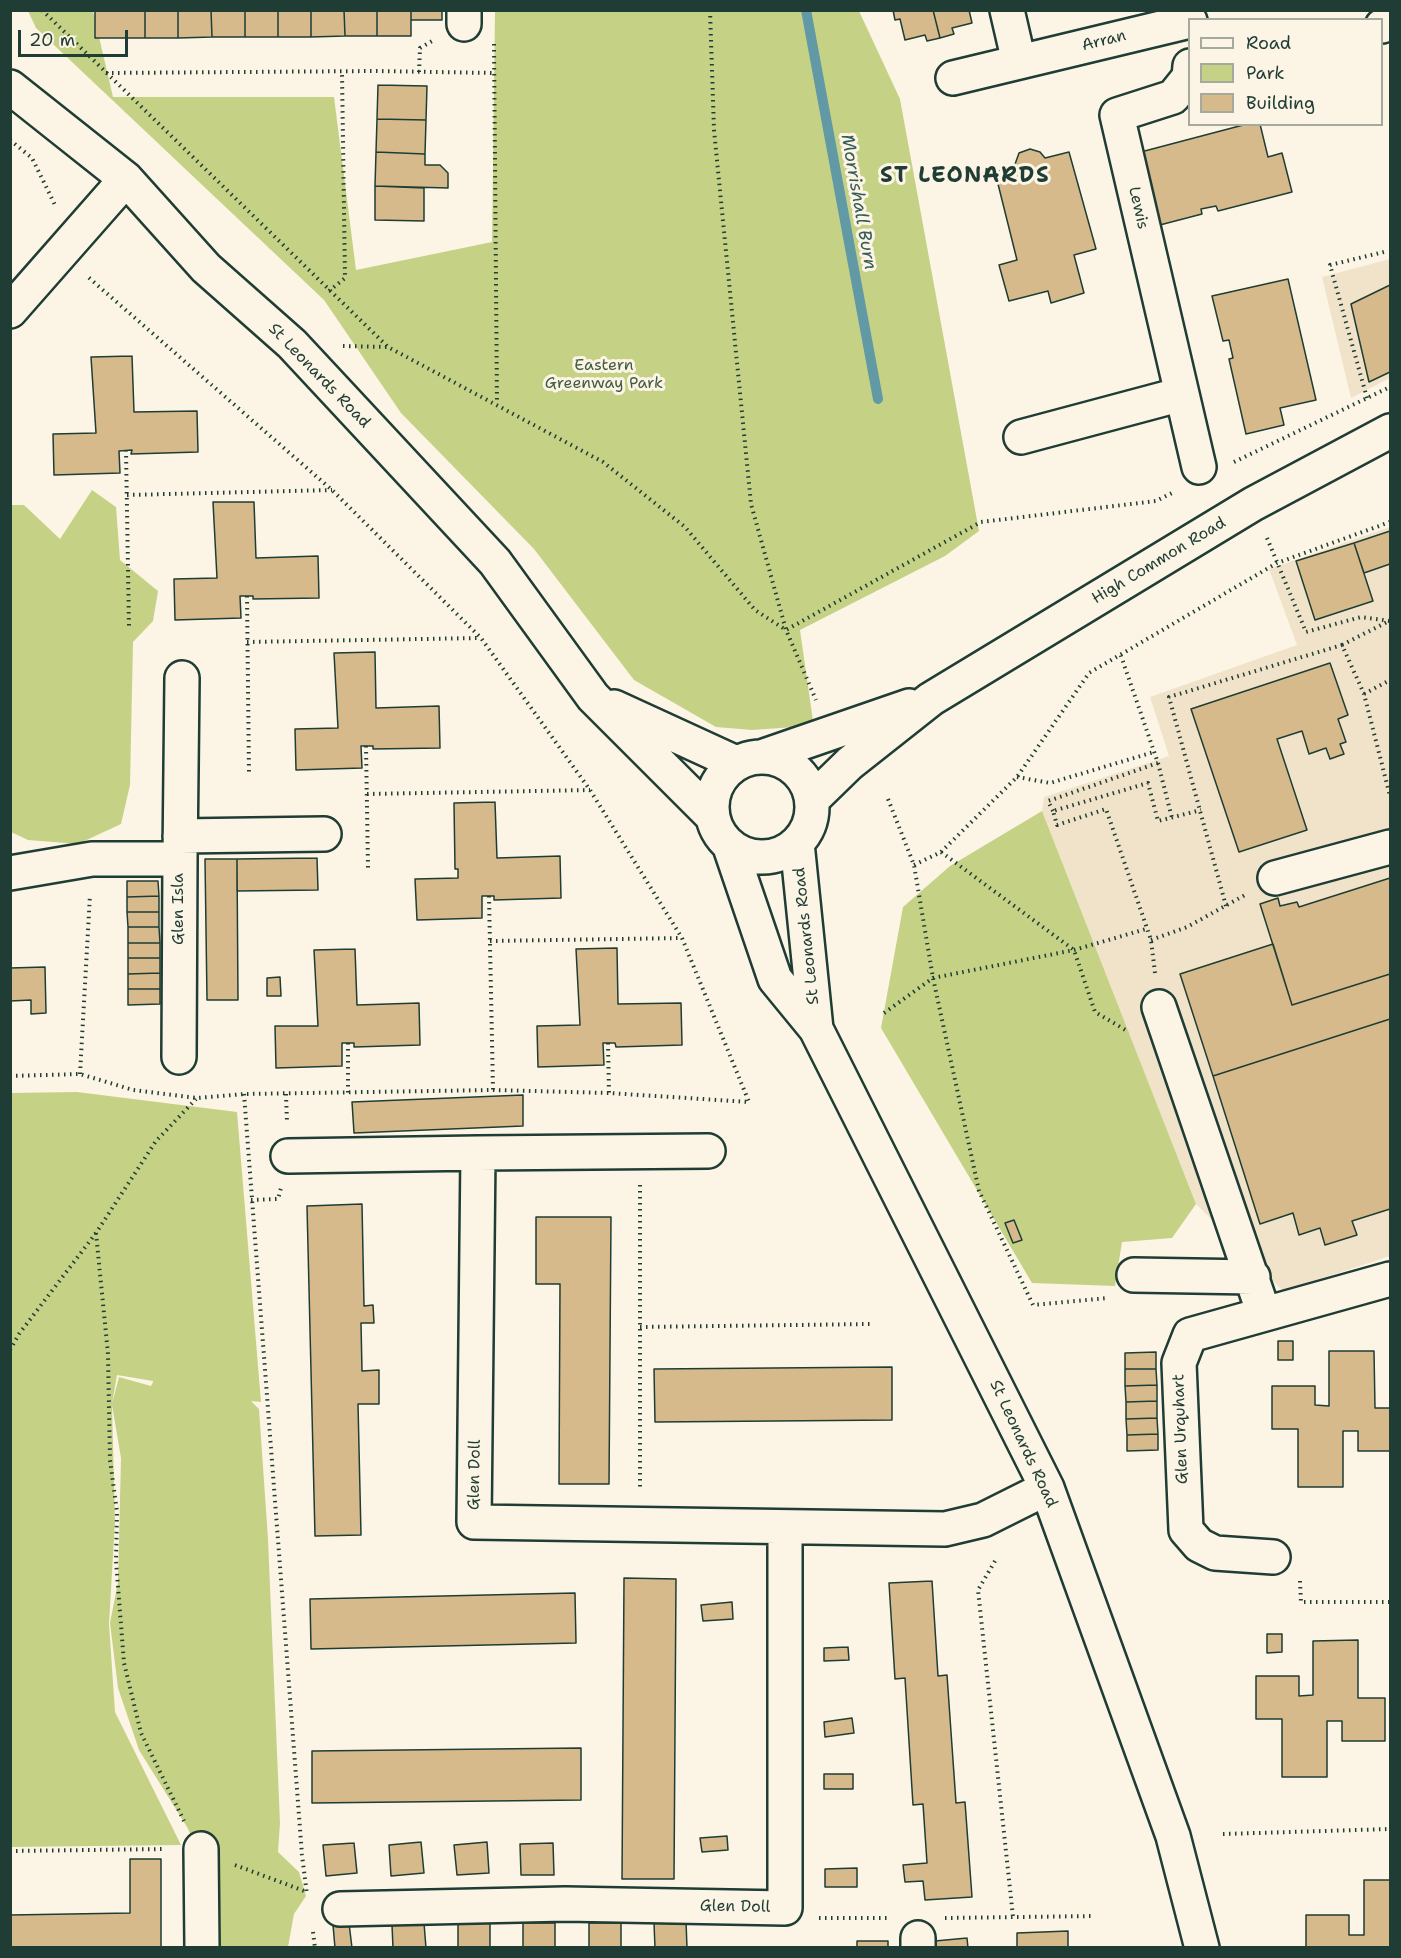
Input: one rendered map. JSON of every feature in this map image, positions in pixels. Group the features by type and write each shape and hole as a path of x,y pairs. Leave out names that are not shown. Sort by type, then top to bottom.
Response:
{"street":[{"path":"1007,10 1019,62"},
{"name":"Arran","path":"1195,18 1213,10"},
{"name":"Arran","path":"953,78 1188,21"},
{"name":"Lewis","path":"1188,78 1173,97 1117,115 1182,394 1213,466"},
{"name":"St Leonards Road","path":"10,87 126,179 206,268 292,344 495,562 593,697 712,816"},
{"path":"10,311 126,179"},
{"path":"1021,437 1182,394"},
{"name":"High Common Road","path":"812,800 850,763 931,699 1253,504 1390,431"},
{"path":"182,678 180,848 324,834"},
{"name":"St Leonards Road","path":"593,697 750,760"},
{"name":"High Common Road","path":"750,760 931,699"},
{"path":"750,760 781,760 796,769 806,783 812,800 809,823 797,843 785,852 771,857 750,856 730,847 722,838 712,816 711,801 715,786 724,773 750,760"},
{"name":"St Leonards Road","path":"797,843 816,1029"},
{"name":"St Leonards Road","path":"730,847 776,979 816,1029 1047,1488 1173,1836 1202,1947"},
{"path":"1275,878 1390,847"},
{"name":"Glen Isla","path":"10,873 92,859 180,848 179,1057"},
{"path":"1159,1007 1169,1043 1253,1277 1264,1314"},
{"path":"288,1156 708,1151"},
{"name":"Glen Doll","path":"478,1153 474,1522 945,1529 983,1521 1047,1488"},
{"path":"1123,1287 1253,1277"},
{"name":"Glen Urquhart","path":"1272,1557 1215,1553 1198,1545 1186,1530 1179,1363 1190,1335 1390,1280"},
{"name":"Glen Doll","path":"324,1906 565,1904 785,1908 786,1527"},
{"path":"201,1849 202,1947"}],"path":[{"path":"42,10 388,347 497,403 603,462 685,527 755,610 786,630"},
{"path":"710,10 714,130 751,504 786,630 820,709"},
{"path":"494,42 497,403"},
{"path":"106,73 376,71 494,73"},
{"path":"329,291 345,278 342,73"},
{"path":"10,140 32,158 58,209"},
{"path":"1367,398 1330,265 1388,251"},
{"path":"10,1076 80,1074 133,1090 196,1098 244,1094 493,1090 609,1093 749,1102 682,938 590,790 481,638 332,490 61,254"},
{"path":"292,344 388,347"},
{"path":"1213,466 1390,387"},
{"path":"126,450 129,628"},
{"path":"127,495 332,490"},
{"path":"786,630 981,522 1156,501 1176,491"},
{"path":"1253,504 1306,632 1361,617 1390,621"},
{"path":"914,865 941,852 1017,777 1089,673 1277,563 1390,522"},
{"path":"247,596 249,775"},
{"path":"1226,906 1169,697 1342,645 1390,621"},
{"path":"247,642 481,638"},
{"path":"1342,645 1364,694 1390,796"},
{"path":"1120,654 1158,763 1172,818"},
{"path":"1364,694 1390,680"},
{"path":"366,746 368,868"},
{"path":"1017,777 1050,783 1154,752"},
{"path":"1158,763 1048,801 1057,825 1106,809 1152,940 1159,1007"},
{"path":"1053,811 1148,783 1158,821 1201,809"},
{"path":"367,794 590,790"},
{"path":"888,799 914,865 933,978 979,1191 1033,1305 1123,1287"},
{"path":"941,852 1074,950 1095,1012 1132,1034 1169,1043"},
{"path":"80,1074 92,859"},
{"path":"1152,940 1187,927 1275,878"},
{"path":"489,896 493,1090"},
{"path":"884,1013 933,978 1074,950 1146,928"},
{"path":"490,941 682,938"},
{"path":"348,1043 348,1093"},
{"path":"608,1043 609,1093"},
{"path":"244,1094 302,1855 307,1892 324,1906"},
{"path":"10,1350 19,1334 96,1233 156,1141 196,1098"},
{"path":"640,1152 640,1524"},
{"path":"96,1233 108,1354 110,1460 117,1512 116,1561 124,1663 141,1733 192,1836 201,1849"},
{"path":"640,1327 871,1324"},
{"path":"1272,1557 1299,1559 1301,1602 1390,1602"},
{"path":"995,1561 978,1590 1014,1917"},
{"path":"1223,1834 1390,1829"},
{"path":"10,1851 201,1849 250,1872 307,1892 324,1906"},
{"path":"312,1925 315,1947"}],"shaded area":[{"path":"1390,259 1390,378 1351,398 1322,277"},
{"path":"1390,527 1390,1256 1283,1291 1196,1204 1042,811 1044,797 1169,756 1150,697 1297,645 1269,569"}],"green space":[{"name":"Eastern Greenway Park","path":"28,11 93,11 113,97 334,97 356,270 492,242 495,11 859,11 900,99 979,531 945,556 800,630 813,721 795,727 752,730 716,727 634,680 534,549 401,413 324,300 36,28"},
{"path":"92,490 116,507 120,560 158,591 153,621 133,642 130,785 121,824 78,844 28,840 11,832 11,505 24,505 60,539"},
{"path":"1042,811 1196,1204 1172,1238 1122,1242 1115,1286 1032,1283 881,1028 903,907 950,866"},
{"path":"77,1092 237,1112 261,1402 251,1401 259,1409 268,1539 280,1823 278,1852 299,1872 306,1896 294,1914 288,1947 203,1947 205,1864 187,1827 139,1750 118,1688 110,1623 118,1582 121,1458 112,1405 115,1521 109,1624 115,1712 181,1845 11,1847 10,1093","holes":["117,1375 153,1381 151,1386 119,1377 112,1404"]}],"building":[{"path":"95,10 145,10 145,38 95,38"},
{"path":"145,10 178,10 178,38 145,38"},
{"path":"178,10 211,10 212,37 178,38"},
{"path":"211,10 245,10 245,37 212,37"},
{"path":"245,10 278,10 278,37 245,37"},
{"path":"278,10 311,10 311,37 278,37"},
{"path":"311,10 344,10 345,36 311,37"},
{"path":"344,10 377,10 377,36 345,36"},
{"path":"377,10 411,10 411,36 377,36"},
{"path":"411,10 442,10 442,20 411,20"},
{"path":"893,10 933,10 940,38 927,41 925,35 905,40 900,19 895,20"},
{"path":"933,10 969,10 972,23 952,28 954,34 940,38"},
{"path":"378,85 427,86 426,120 377,119"},
{"path":"377,119 426,120 425,154 376,152"},
{"path":"1239,126 1260,126 1268,157 1282,153 1292,192 1218,211 1216,206 1201,209 1202,214 1156,226 1137,153"},
{"path":"1030,149 1040,152 1045,158 1069,152 1096,249 1074,255 1084,293 1051,303 1048,291 1009,301 999,265 1017,260 995,172 1014,167 1019,153"},
{"path":"376,152 425,154 425,165 440,165 448,173 448,188 375,186"},
{"path":"375,186 424,188 424,221 375,220"},
{"path":"1288,279 1316,400 1280,408 1284,425 1246,434 1229,359 1233,358 1229,340 1223,341 1212,296"},
{"path":"1390,285 1390,372 1369,382 1351,304"},
{"path":"132,356 134,412 197,411 198,452 131,454 132,450 119,451 120,473 54,475 53,434 96,433 91,357"},
{"path":"213,502 254,502 256,558 318,556 319,598 253,599 253,596 240,596 241,618 175,620 174,579 217,578"},
{"path":"1390,531 1390,564 1364,573 1354,543"},
{"path":"1354,543 1373,601 1315,620 1296,561"},
{"path":"375,652 376,708 439,706 440,748 373,749 373,746 361,746 362,768 296,770 295,729 338,728 334,653"},
{"path":"1330,663 1348,715 1338,719 1346,742 1340,744 1344,754 1330,759 1326,748 1309,754 1302,731 1277,739 1307,830 1239,852 1191,709"},
{"path":"495,802 497,858 560,856 561,898 494,900 494,896 482,896 482,918 417,920 415,879 458,878 458,869 455,869 454,803"},
{"path":"317,858 318,890 237,891 237,859"},
{"path":"205,859 237,859 238,1000 207,1000"},
{"path":"1390,878 1390,974 1292,1005 1260,904 1278,898 1280,906 1297,902 1299,907"},
{"path":"127,881 158,881 159,896 127,897"},
{"path":"159,896 159,912 127,912 127,897"},
{"path":"127,912 159,912 159,927 128,927"},
{"path":"128,927 159,927 160,943 128,943"},
{"path":"128,943 160,943 160,958 128,958"},
{"path":"1273,944 1292,1005 1390,974 1390,1019 1213,1076 1180,974"},
{"path":"617,948 618,1004 681,1003 682,1045 616,1047 615,1043 603,1043 604,1065 538,1067 537,1026 580,1025 576,949"},
{"path":"355,949 357,1005 419,1003 420,1045 354,1047 354,1043 342,1043 342,1066 276,1068 275,1026 318,1026 314,950"},
{"path":"128,958 160,958 160,973 128,974"},
{"path":"45,967 46,1013 31,1014 31,1000 10,1001 10,968"},
{"path":"160,973 160,989 128,989 128,974"},
{"path":"280,977 281,996 267,996 267,978"},
{"path":"128,989 160,989 160,1004 128,1005"},
{"path":"1390,1019 1390,1209 1352,1221 1357,1235 1325,1245 1320,1228 1299,1235 1293,1213 1260,1224 1213,1076"},
{"path":"523,1095 523,1126 354,1133 352,1102"},
{"path":"362,1204 364,1306 373,1305 374,1323 361,1323 362,1371 379,1370 379,1404 358,1404 361,1535 315,1536 307,1206"},
{"path":"536,1217 611,1217 609,1484 559,1484 560,1284 536,1284"},
{"path":"1014,1220 1022,1240 1013,1243 1005,1223"},
{"path":"1278,1341 1293,1341 1293,1360 1278,1360"},
{"path":"1329,1351 1374,1351 1375,1408 1390,1408 1390,1451 1358,1451 1358,1431 1343,1431 1343,1487 1298,1487 1298,1429 1272,1429 1272,1386 1315,1386 1315,1405 1329,1406"},
{"path":"1156,1352 1156,1369 1125,1369 1125,1353"},
{"path":"892,1367 892,1420 655,1422 654,1369"},
{"path":"1125,1369 1156,1369 1157,1385 1125,1386"},
{"path":"1157,1385 1157,1401 1126,1402 1125,1386"},
{"path":"1157,1401 1157,1418 1126,1419 1126,1402"},
{"path":"1157,1418 1158,1434 1127,1435 1126,1419"},
{"path":"1158,1434 1158,1450 1127,1451 1127,1435"},
{"path":"624,1578 676,1579 674,1879 622,1879"},
{"path":"932,1581 938,1676 947,1675 956,1803 965,1802 972,1897 925,1900 923,1881 905,1882 903,1865 927,1863 923,1804 913,1805 905,1678 895,1679 889,1583"},
{"path":"575,1593 576,1643 311,1649 310,1599"},
{"path":"732,1602 733,1619 703,1621 701,1605"},
{"path":"1267,1634 1282,1634 1282,1652 1267,1653"},
{"path":"1358,1640 1358,1698 1385,1698 1385,1741 1342,1741 1342,1721 1327,1721 1327,1777 1282,1777 1282,1719 1256,1719 1256,1676 1299,1676 1299,1696 1313,1695 1313,1641"},
{"path":"848,1647 849,1660 824,1661 824,1648"},
{"path":"852,1718 854,1733 825,1737 824,1722"},
{"path":"581,1748 581,1800 312,1803 312,1751"},
{"path":"824,1774 853,1774 853,1789 824,1789"},
{"path":"727,1836 728,1850 702,1852 700,1838"},
{"path":"421,1842 424,1873 391,1876 389,1845"},
{"path":"487,1842 489,1873 457,1875 454,1845"},
{"path":"354,1843 357,1873 326,1876 323,1845"},
{"path":"553,1843 554,1875 521,1875 520,1844"},
{"path":"130,1859 161,1859 161,1948 10,1948 10,1915 130,1913"},
{"path":"857,1868 857,1887 825,1887 825,1869"},
{"path":"1364,1880 1390,1880 1390,1948 1306,1948 1306,1915 1349,1915 1349,1935 1364,1935"},
{"path":"686,1921 687,1948 655,1948 654,1923"},
{"path":"349,1923 352,1948 335,1948 333,1925"},
{"path":"424,1923 426,1948 393,1948 392,1925"},
{"path":"490,1923 490,1948 458,1948 458,1924"},
{"path":"523,1923 555,1923 555,1948 523,1948"},
{"path":"589,1923 621,1923 621,1948 589,1948"},
{"path":"1068,1931 1068,1948 1017,1948 1017,1933"},
{"path":"967,1938 968,1948 936,1948 935,1941"},
{"path":"857,1941 888,1941 888,1948 857,1948"}],"waterway":[{"name":"Morrishall Burn","path":"806,10 878,399"}],"district":[{"name":"ST LEONARDS","path":"965,176"}]}
